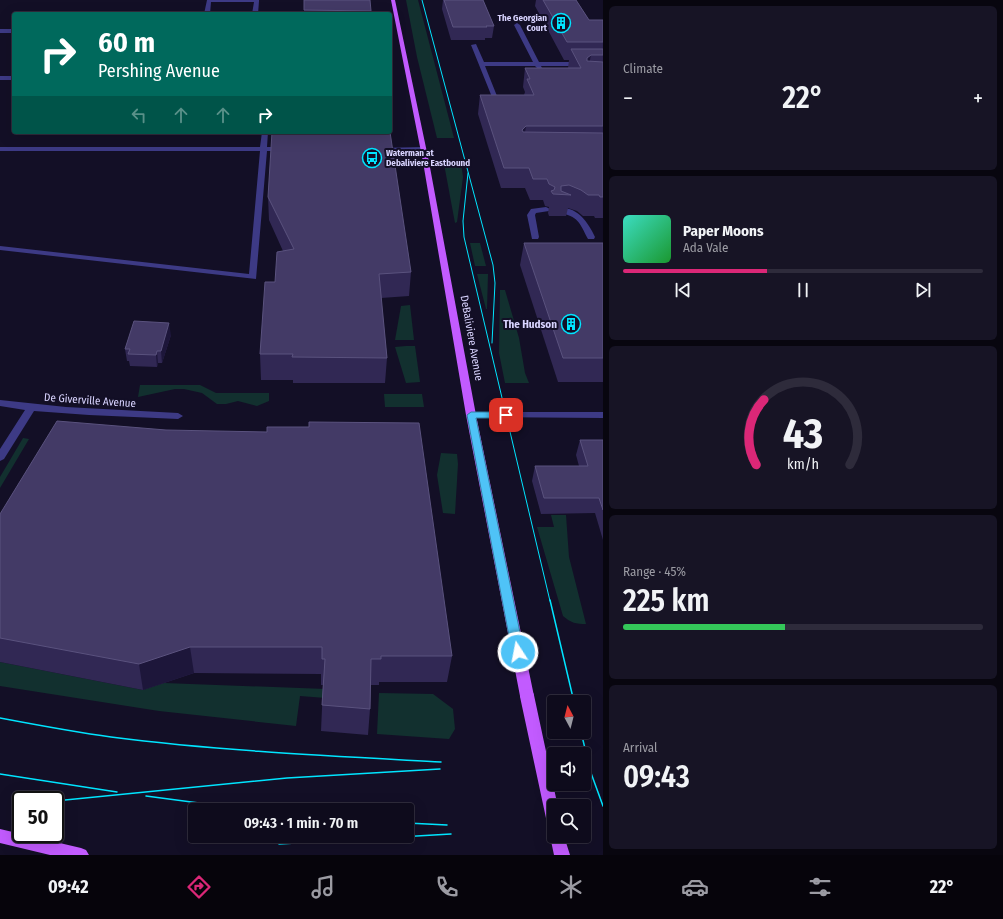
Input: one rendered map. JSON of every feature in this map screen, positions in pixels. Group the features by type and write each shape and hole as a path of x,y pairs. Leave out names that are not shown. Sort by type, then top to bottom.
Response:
{"main road":[{"name":"DeBaliviere Avenue","path":"393,0 423,150 471,415 549,799"},
{"path":"0,836 81,855"},
{"path":"559,843 562,854"}],"street":[{"path":"207,12 209,1 257,1 255,12"},
{"path":"517,25 543,77"},
{"path":"0,31 12,31"},
{"path":"474,45 498,106"},
{"path":"481,64 603,64"},
{"path":"0,78 12,78"},
{"path":"0,248 254,277 265,134"},
{"path":"0,149 293,150"},
{"path":"372,150 423,150"},
{"path":"535,237 530,215 534,211 546,209"},
{"path":"561,210 576,214 583,219 591,237"},
{"name":"De Giverville Avenue","path":"0,403 31,408 99,413 178,416"},
{"path":"0,457 31,408"},
{"path":"471,415 603,415"}],"green space":[{"path":"406,0 418,0 454,138 437,138 417,57"},
{"path":"461,163 463,177 457,222 455,223 444,164"},
{"path":"470,243 480,243 486,266 475,266"},
{"path":"477,274 488,274 487,309 486,309"},
{"path":"500,290 505,290 519,338 525,373 529,383 505,383 499,353"},
{"path":"410,305 414,340 395,340 401,306"},
{"path":"415,346 420,382 406,383 395,347"},
{"path":"140,385 200,385 216,393 269,393 269,401 257,406 238,401 226,404 217,404 202,393 184,389 175,389 138,397"},
{"path":"384,394 422,394 424,407 385,407"},
{"path":"23,438 29,439 0,488 0,477"},
{"path":"441,453 457,454 458,464 455,514 443,513 437,475"},
{"path":"551,515 566,515 569,557 586,624 574,623 563,616 537,527 554,527"},
{"path":"0,662 143,690 164,683 352,690 351,700 300,696 296,726 159,711 0,686"},
{"path":"379,693 433,694 453,709 455,729 449,739 377,734"}],"building":[{"path":"304,0 370,0 371,11 304,10"},
{"path":"444,0 483,0 494,26 453,27"},
{"path":"543,0 576,0 589,20 603,20 603,42 567,42"},
{"path":"571,49 603,49 603,55 591,55 587,58 587,61 603,62 603,126 526,126 522,130 523,132 603,133 603,197 600,197 599,195 588,195 569,185 561,186 561,191 571,195 553,194 551,191 554,190 555,187 549,184 547,179 533,179 529,168 504,168 480,95 534,95 527,79 530,79 525,68 581,68"},
{"path":"272,134 390,134 411,272 379,274 387,358 292,357 293,354 260,354 265,282 275,282 277,252 294,249 268,197"},
{"name":"The Hudson","path":"524,243 603,243 603,358 563,358"},
{"path":"134,321 169,323 161,351 157,351 156,355 128,354 130,349 125,349"},
{"path":"57,421 166,430 267,432 267,427 309,427 309,422 419,423 452,656 381,656 381,659 371,659 370,709 322,705 325,659 322,659 322,647 190,647 139,664 0,638 0,514"},
{"path":"580,440 603,440 603,510 599,498 544,498 535,466 588,466"}],"tram line":[{"path":"422,0 493,265 495,283 492,343"},
{"path":"468,173 463,221 464,237 550,601"},
{"path":"550,600 572,695"},
{"path":"0,718 97,735 152,742 276,752 441,762"},
{"path":"583,739 591,773 603,806"},
{"path":"64,800 287,778 440,769"},
{"path":"0,774 117,792"},
{"path":"146,796 199,803"},
{"path":"414,823 447,825"},
{"path":"279,844 451,834"}],"place":[{"name":"The Georgian Court","path":"561,23"},
{"name":"Waterman at Debaliviere Eastbound","path":"372,158"},
{"name":"The Hudson","path":"571,324"}],"route":[{"path":"506,415 471,415 518,652"}]}
